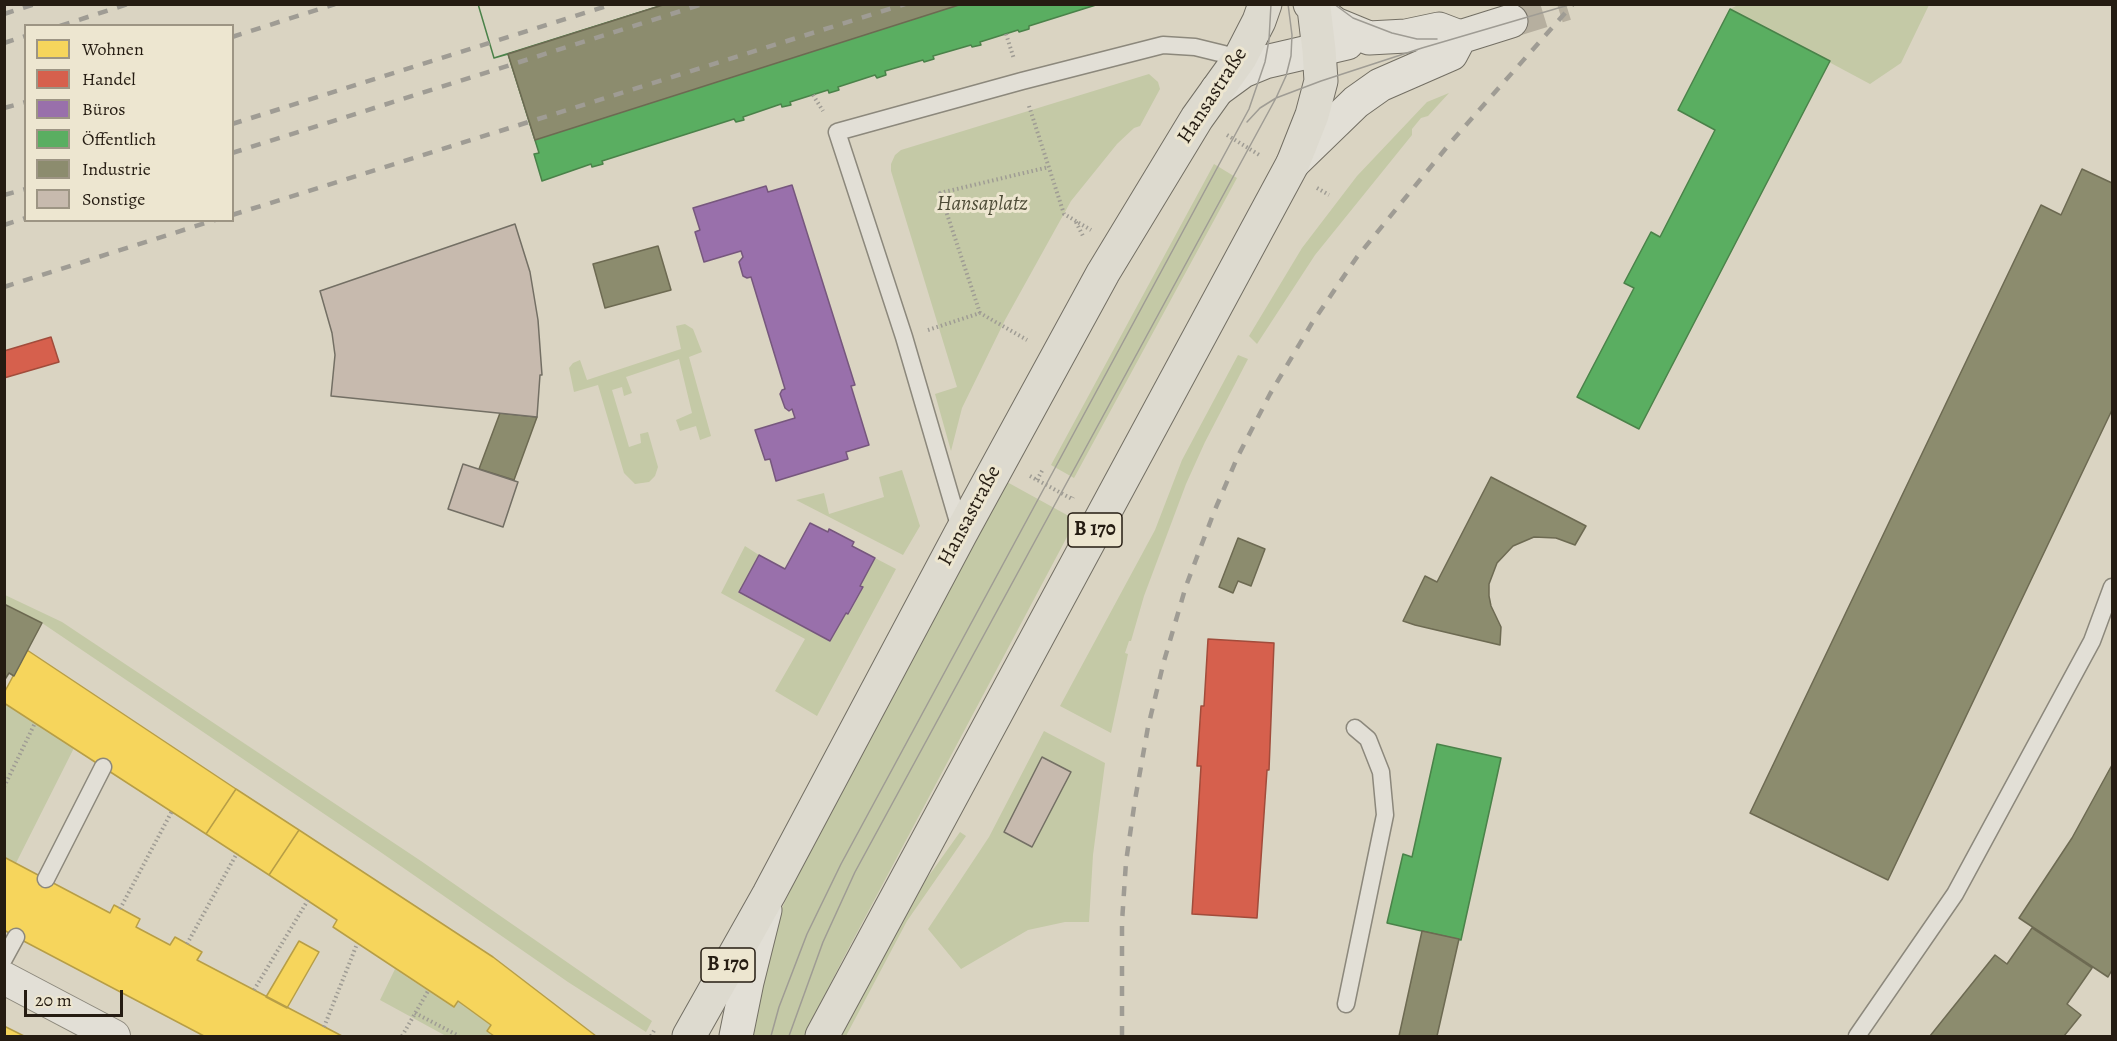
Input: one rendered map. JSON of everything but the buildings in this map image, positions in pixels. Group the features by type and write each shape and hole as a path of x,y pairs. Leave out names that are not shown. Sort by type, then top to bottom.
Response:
{"main road":[{"name":"Hansastraße","path":"689,1036 769,894 961,533 1103,273 1215,91 1240,58 1265,4"},
{"name":"B 170","path":"822,1036 1281,161 1312,115 1321,81 1312,6"}],"street":[{"path":"1312,6 1335,24 1370,38"},
{"path":"1215,91 1243,71 1265,62 1370,38 1406,36 1439,29 1460,37 1511,21"},
{"path":"1281,161 1380,85 1451,54 1460,37"},
{"path":"736,1036 769,894"},
{"path":"4,978 114,1036"}],"lane":[{"path":"961,533 904,337 837,132 1163,45 1195,47 1240,58"},
{"path":"1857,1036 1955,894 2092,640 2112,587"},
{"path":"1346,1004 1385,815 1381,772 1368,739 1355,728"},
{"path":"46,879 103,767"},
{"path":"4,959 16,937"}],"path":[{"path":"1022,81 1064,214 1075,221 1084,238"},
{"path":"1233,139 1281,161"},
{"path":"1049,167 940,193 980,314 1057,356"},
{"path":"904,337 980,314"},
{"path":"1001,460 1072,499 1075,493"},
{"path":"1038,480 1043,470"},
{"path":"4,787 35,723"},
{"path":"120,909 172,811"},
{"path":"187,944 237,853"},
{"path":"254,990 308,900"},
{"path":"324,1027 357,944"},
{"path":"402,1036 428,991"},
{"path":"415,1013 459,1036"}],"green space":[{"path":"1738,5 1929,5 1901,63 1870,84 1730,9"},
{"name":"Hansaplatz","path":"1149,74 1158,82 1160,89 1140,126 1134,128 1117,144 1071,201 1005,320 962,408 951,451 935,394 957,387 891,171 895,155 901,150"},
{"path":"1449,93 1428,116 1421,118 1412,129 1412,135 1315,255 1257,344 1249,336 1302,248 1357,176 1427,102"},
{"path":"1214,164 1237,178 1074,478 1051,465"},
{"path":"685,324 693,329 702,352 689,357 711,436 700,440 696,426 680,431 676,420 692,413 679,359 626,377 632,393 624,396 622,387 612,390 629,447 641,443 640,434 648,432 658,467 655,476 649,482 635,484 624,473 598,385 574,392 569,368 580,360 587,380 681,349 676,326"},
{"path":"1238,355 1248,359 1186,484 1144,596 1131,641 1125,653 1128,654 1111,733 1060,706 1155,530 1182,460"},
{"path":"902,470 920,526 903,555 796,500 824,493 829,514 884,497 879,477"},
{"path":"1007,482 1076,520 804,1036 747,1036 776,921 803,863"},
{"path":"745,546 759,555 739,593 830,641 846,613 849,614 863,588 860,586 875,558 896,569 817,716 775,691 805,639 721,593"},
{"path":"5,595 62,622 421,861 652,1021 646,1032 568,982 42,623 5,604"},
{"path":"4,703 74,748 16,863 5,857"},
{"path":"1044,731 1105,763 1093,855 1089,922 1065,922 1028,930 961,969 928,929 989,837"},
{"path":"960,832 966,836 907,921 846,1036 840,1036 909,901"},
{"path":"395,969 453,1007 458,1001 491,1025 487,1031 494,1036 446,1036 380,1000"}],"tunnel":[{"path":"1511,21 1566,4"}],"tram line":[{"path":"771,1036 779,1007 807,934 841,864 1249,109 1265,62 1271,4"},
{"path":"789,1036 823,942 855,872 1276,98 1286,76 1291,56 1292,35 1288,4"},
{"path":"1334,4 1353,18 1392,33 1417,39 1437,39"},
{"path":"1247,122 1260,108 1276,98 1321,81 1422,48 1572,4"}],"railway":[{"path":"4,14 35,4"},
{"path":"66,24 128,4"},
{"path":"234,36 335,4"},
{"path":"234,123 613,4"},
{"path":"234,152 703,4"},
{"path":"234,214 905,4"},
{"path":"1122,1036 1122,922 1126,862 1148,727 1186,586 1238,456 1270,394 1312,323 1357,257 1451,142 1573,4"},
{"path":"4,43 24,37"},
{"path":"4,108 24,103"},
{"path":"4,195 24,190"},
{"path":"4,225 24,219"},
{"path":"4,287 209,222"}]}
